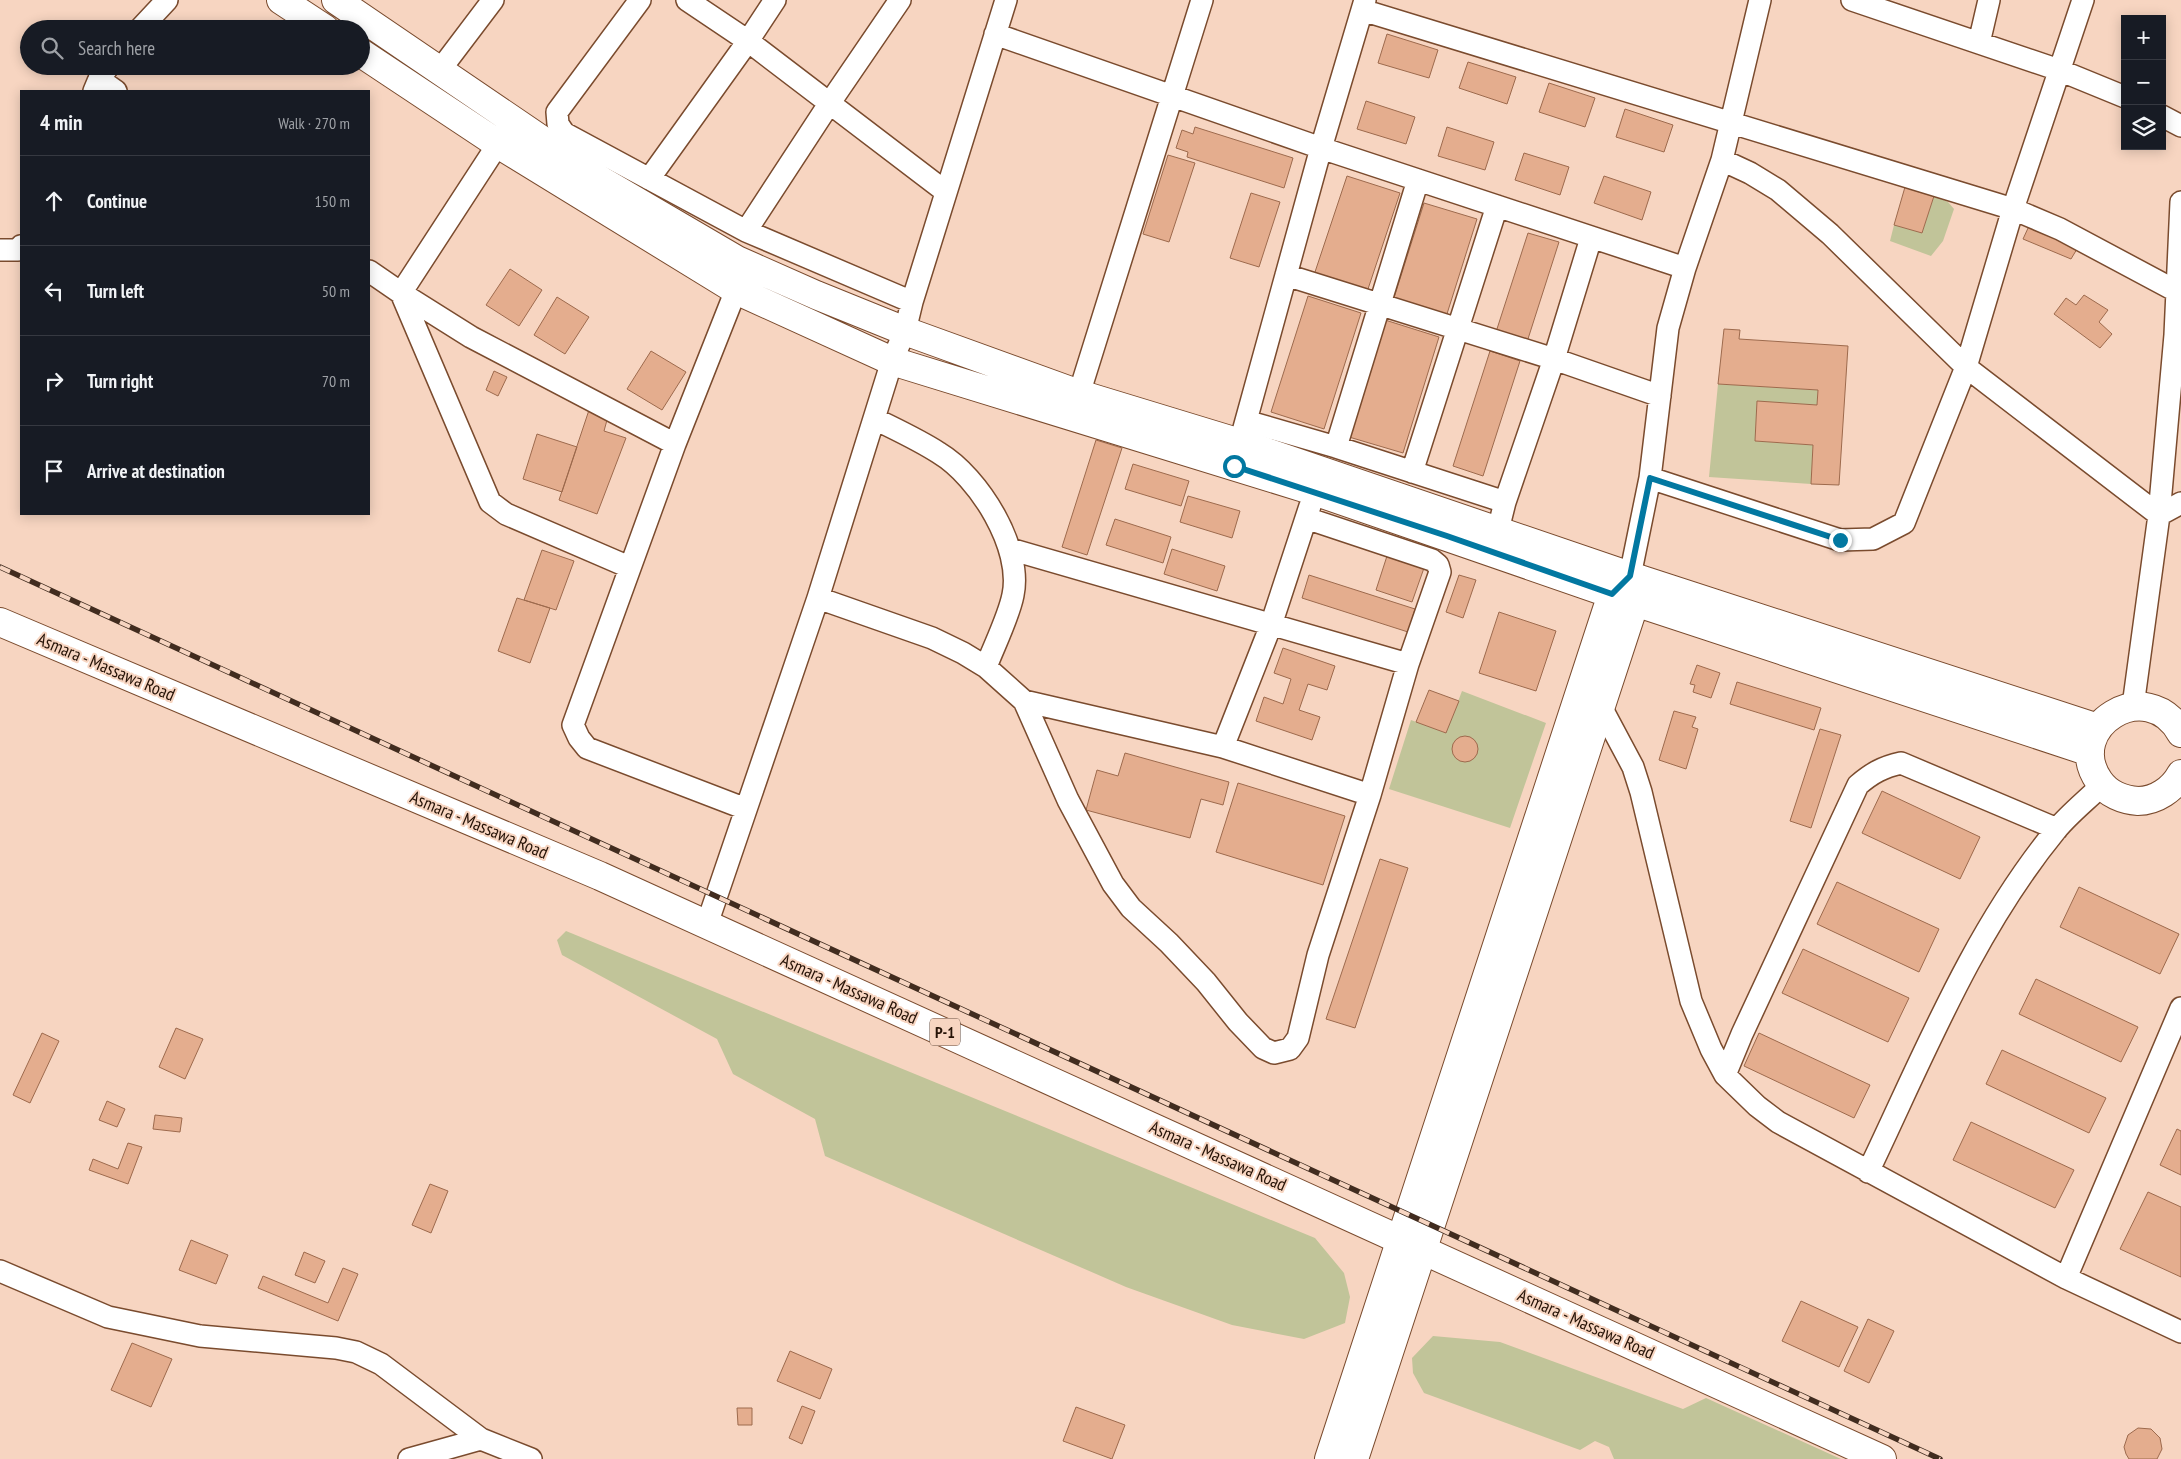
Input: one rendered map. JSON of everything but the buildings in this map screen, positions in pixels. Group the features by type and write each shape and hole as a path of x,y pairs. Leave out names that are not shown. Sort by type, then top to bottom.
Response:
{"main road":[{"path":"281,0 311,20"},
{"path":"339,1 367,20"},
{"path":"370,22 602,181 737,260 905,331 1079,394 1240,444 1498,530 1626,590"},
{"path":"370,59 498,144 736,290 892,361 1240,444 1314,492 2094,740"},
{"path":"1329,1459 1412,1245 1601,707 1626,590"},
{"path":"1354,1459 1412,1245 1626,590"},
{"name":"Asmara - Massawa Road","path":"0,622 591,872 1882,1459"},
{"path":"2178,786 2144,801 2128,800 2114,795 2102,785 2095,775 2094,740 2107,718 2120,710 2133,706 2148,707 2161,712 2172,720 2181,732"}],"street":[{"path":"148,20 167,0"},
{"path":"440,70 494,0"},
{"path":"640,0 558,112 558,124 564,133 746,231 912,302"},
{"path":"687,0 748,41 946,192"},
{"path":"649,179 748,41 775,0"},
{"path":"746,231 900,0"},
{"path":"707,924 818,598 892,361 905,331 912,302 1006,0"},
{"path":"1079,394 1202,0"},
{"path":"1626,590 1650,478 1668,328 1685,268 1722,160 1760,0"},
{"path":"1852,0 2059,70 2121,94"},
{"path":"1979,43 1989,0"},
{"path":"1650,478 1840,540 1873,539 1904,523 1966,367 2014,209 2083,0"},
{"path":"1505,502 1336,447 1240,444 1321,148 1363,5 1732,123 2014,209 2060,229 2176,290"},
{"path":"995,34 1321,148 1685,268"},
{"path":"101,79 115,90"},
{"path":"2166,118 2181,126"},
{"path":"401,293 498,144"},
{"path":"1722,160 1750,173 1778,190 1836,240 1966,367 2159,515"},
{"path":"1336,447 1418,180"},
{"path":"2133,706 2159,515 2178,333 2176,290 2181,202"},
{"path":"1412,472 1498,206"},
{"path":"1498,530 1505,502 1554,359 1591,238"},
{"path":"0,250 18,250 20,247"},
{"path":"370,272 471,337 675,444"},
{"path":"1286,275 1554,359 1660,396"},
{"path":"736,290 675,444 573,725 578,738 587,748 746,809"},
{"path":"401,293 490,502 506,514 629,567"},
{"path":"875,419 941,453 963,473 981,494 1010,549 1014,570 1013,595 986,667"},
{"path":"1223,747 1272,625 1314,492"},
{"path":"2159,515 2181,504"},
{"path":"818,598 932,638 986,667 1024,701 1068,800 1113,884 1131,908 1170,943 1206,982 1238,1022 1263,1048 1274,1053 1290,1049 1298,1038 1318,955 1370,795 1408,664 1440,572 1438,565 1432,560 1306,518"},
{"path":"1010,549 1408,664"},
{"path":"1024,701 1223,747 1370,795"},
{"path":"1601,707 1636,776 1691,1001 1711,1049 1726,1075 1757,1106 1778,1122 2066,1278 2181,1332"},
{"path":"1726,1075 1742,1034 1858,785 1871,774 1884,766 1901,763 2057,829"},
{"path":"1868,1172 1968,962 2002,904 2057,829 2102,785"},
{"path":"2066,1278 2181,1008"},
{"path":"0,1271 108,1317 200,1336 336,1348 356,1352 381,1364 481,1439 531,1459"},
{"path":"409,1459 481,1439"}],"green space":[{"path":"1934,196 1948,202 1954,209 1943,241 1931,256 1890,241 1894,225 1922,233"},
{"path":"1718,384 1818,390 1817,405 1757,402 1755,441 1813,445 1811,484 1709,477"},
{"path":"1462,691 1546,723 1510,828 1389,789 1411,720 1446,733"},
{"path":"566,931 1315,1238 1344,1273 1350,1297 1345,1323 1304,1339 1232,1325 1126,1287 825,1156 815,1119 733,1074 717,1039 562,955 557,940"},
{"path":"1433,1336 1500,1342 1683,1409 1706,1398 1841,1459 1614,1459 1609,1447 1595,1441 1580,1450 1424,1393 1413,1373 1412,1358"}],"railway":[{"path":"0,567 1940,1459"}],"route":[{"path":"1234,466 1447,536 1612,594 1630,576 1650,478 1840,540"}]}
